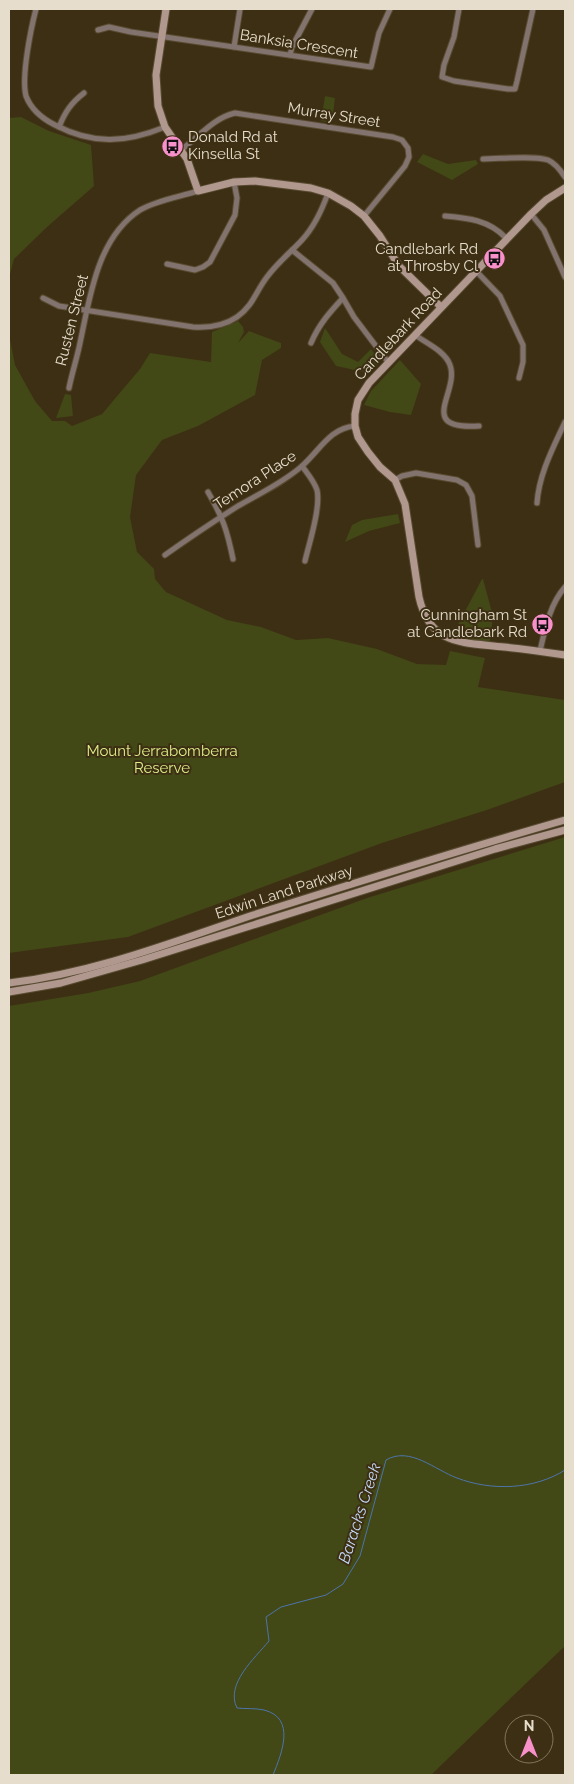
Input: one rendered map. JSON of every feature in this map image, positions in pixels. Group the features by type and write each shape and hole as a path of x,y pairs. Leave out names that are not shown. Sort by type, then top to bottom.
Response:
{"street":[{"path":"36,9 24,84 31,105 39,114 59,127 89,138 106,140 127,139 146,135 165,127"},
{"path":"166,9 156,75 158,106 165,127 181,150 191,170 198,192"},
{"path":"234,47 240,9"},
{"path":"290,55 292,47 312,9"},
{"name":"Banksia Crescent","path":"98,30 109,27 372,67 379,33 390,9"},
{"path":"459,9 454,37 444,65 442,77 454,81 508,89 514,89 517,81 533,9"},
{"path":"59,127 72,102 84,93"},
{"name":"Murray Street","path":"181,150 214,121 235,113 397,138 407,146 408,161 364,216"},
{"path":"483,159 539,158 556,165 565,177"},
{"path":"167,264 195,270 210,262 235,215 237,204 234,182"},
{"name":"Rusten Street","path":"69,388 86,311 104,256 114,235 126,221 142,209 234,182 256,182 311,188 328,193 351,206 364,216 380,236 399,266 440,307"},
{"name":"Candlebark Road","path":"355,426 358,400 363,390 530,214 546,200 565,188"},
{"path":"43,298 59,306 86,311 193,327 220,325 236,318 249,308 265,278 303,239 314,223 324,206 328,193"},
{"path":"530,214 544,230 565,277"},
{"path":"444,216 481,222 498,230 506,238"},
{"path":"292,250 333,283 354,317 388,362"},
{"path":"476,271 500,296 523,345 524,362 519,378"},
{"path":"311,343 317,329 343,298"},
{"path":"415,335 443,354 450,363 452,370 444,405 444,412 450,423 457,426 479,426"},
{"path":"537,503 538,487 565,422"},
{"path":"355,426 362,445 380,467 395,480 405,504 419,597 422,611 427,620 443,635 460,642 540,651 565,656"},
{"name":"Temora Place","path":"165,555 222,516 302,466 333,433 341,428 355,426"},
{"path":"302,466 315,485 318,497 314,527 305,561"},
{"path":"395,480 402,476 416,473 457,480 466,485 472,496 478,545"},
{"path":"208,492 222,516 233,559"},
{"path":"540,651 553,605 565,587"},
{"name":"Edwin Land Parkway","path":"9,983 92,968 436,857 565,820"},
{"name":"Edwin Land Parkway","path":"9,992 79,978 495,848 565,830"}],"green space":[{"path":"325,96 335,98 332,123 321,121"},
{"path":"21,117 49,131 91,145 94,186 14,259 9,278 9,118"},
{"path":"423,154 448,164 476,160 478,164 452,180 417,162"},
{"name":"Mount Jerrabomberra Reserve","path":"238,321 243,327 244,332 238,343 249,331 281,343 281,348 262,360 255,395 198,426 162,440 136,475 130,517 137,552 154,569 155,579 166,592 227,620 261,627 296,640 328,638 377,649 417,664 446,665 450,651 485,658 478,687 565,700 565,782 487,810 382,843 128,937 9,953 9,334 15,365 35,401 52,421 65,421 72,426 102,414 140,369 150,353 211,362 212,332"},
{"path":"325,328 342,354 358,362 371,349 379,359 378,364 369,373 336,366 320,342"},
{"path":"400,360 421,384 411,415 364,405 371,391"},
{"path":"65,394 71,395 73,416 56,418"},
{"path":"398,514 400,523 369,531 345,542 352,525 362,520"},
{"path":"482,579 493,616 490,642 452,636"},
{"path":"565,837 565,1646 431,1775 9,1775 9,1006 88,993 140,981 367,898"}],"waterway":[{"name":"Baracks Creek","path":"273,1775 283,1747 283,1728 280,1720 274,1714 261,1709 237,1708 234,1699 238,1681 243,1672 269,1641 266,1617 281,1607 326,1595 343,1584 360,1556 386,1460 395,1456 413,1457 457,1478 484,1485 498,1486 526,1485 540,1482 565,1470"}],"place":[{"name":"Donald Rd at Kinsella St","path":"172,146"},
{"name":"Candlebark Rd at Throsby Cl","path":"494,258"},
{"name":"Cunningham St at Candlebark Rd","path":"543,624"}]}
